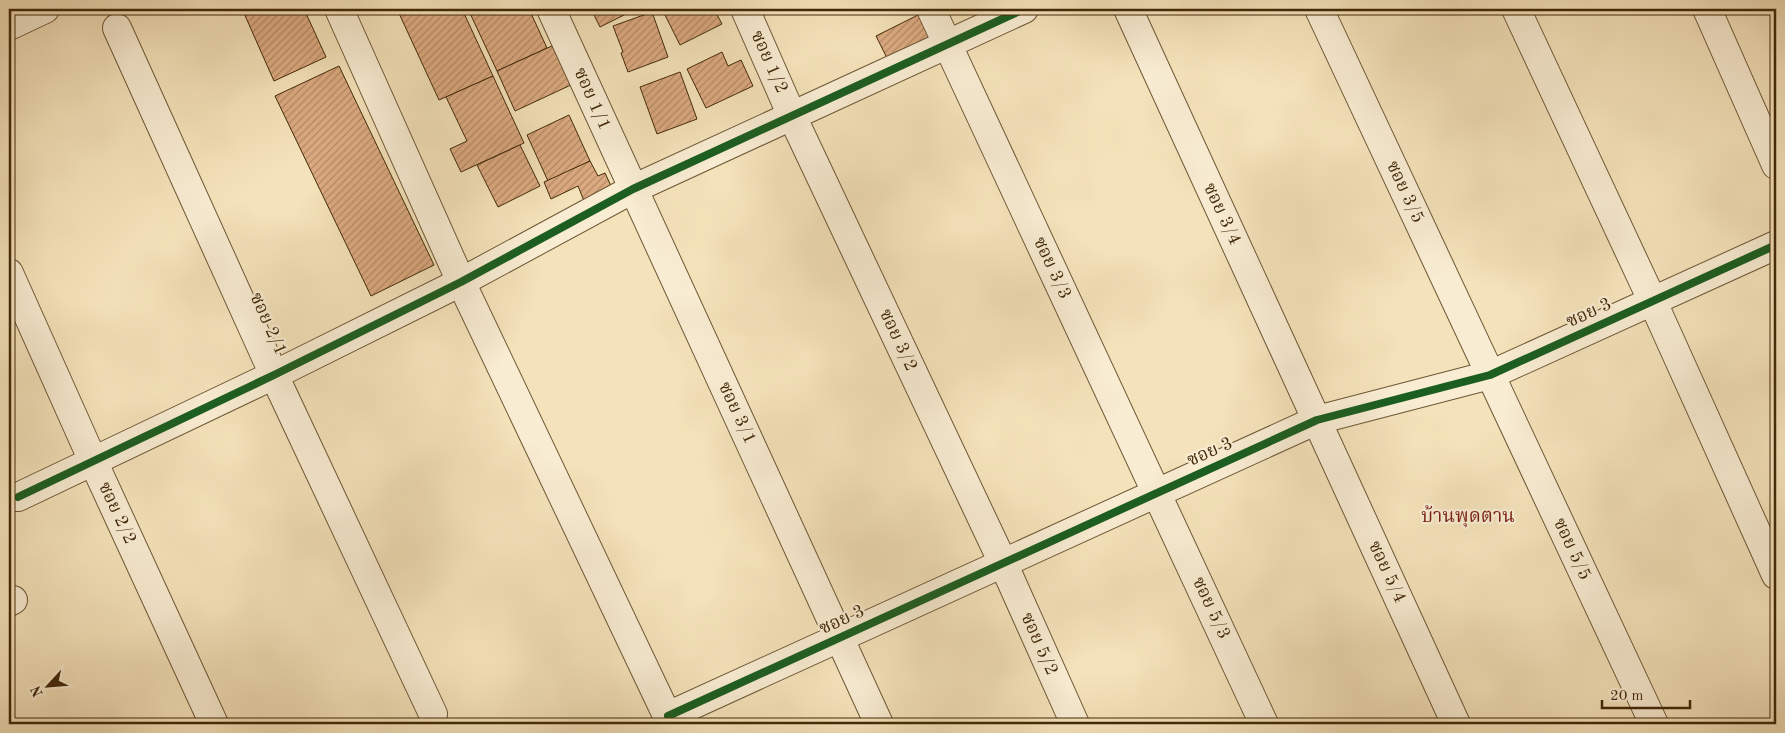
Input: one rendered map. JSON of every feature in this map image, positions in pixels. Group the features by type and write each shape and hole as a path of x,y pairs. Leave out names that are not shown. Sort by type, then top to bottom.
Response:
{"street":[{"path":"9,26 45,9"},
{"path":"339,9 461,282 669,720"},
{"name":"ซอย 1/1","path":"551,9 634,189"},
{"name":"ซอย 1/2","path":"745,9 792,116"},
{"name":"ซอย 3/3","path":"931,9 1157,492"},
{"path":"18,497 274,375 461,282 634,189 1024,9"},
{"name":"ซอย 3/4","path":"1128,9 1317,420"},
{"name":"ซอย 3/5","path":"1320,9 1490,374"},
{"path":"1516,9 1652,300 1776,576"},
{"path":"1707,9 1776,165"},
{"name":"ซอย 2/1","path":"116,28 274,375 433,714"},
{"name":"ซอย 3/2","path":"792,116 1003,563"},
{"name":"ซอย 3/1","path":"634,189 879,724"},
{"name":"ซอย 3","path":"669,720 840,638 1317,420 1490,374 1776,245"},
{"name":"ซอย 2/2","path":"9,273 214,724"},
{"name":"ซอย 5/5","path":"1490,374 1654,724"},
{"name":"ซอย 5/4","path":"1317,420 1456,724"},
{"name":"ซอย 5/3","path":"1157,492 1264,724"},
{"name":"ซอย 5/2","path":"1003,563 1075,724"}],"building":[{"path":"248,9 304,9 326,57 274,81 243,11"},
{"path":"397,9 462,9 493,76 439,100"},
{"path":"468,9 529,9 547,48 497,71"},
{"path":"591,9 636,9 600,27"},
{"path":"662,9 714,9 722,24 680,45"},
{"path":"926,11 937,33 887,58 876,36"},
{"path":"652,12 668,57 628,72 613,26"},
{"path":"554,45 573,84 515,111 497,71"},
{"path":"722,52 728,66 741,60 753,86 706,108 687,69"},
{"path":"339,66 434,265 371,296 275,96"},
{"path":"680,72 697,119 657,134 640,87"},
{"path":"493,76 524,143 461,172 450,149 467,141 446,97"},
{"path":"569,115 590,161 548,181 527,135"},
{"path":"520,145 540,186 498,207 477,165"},
{"path":"590,161 598,176 605,173 612,188 584,201 578,186 551,199 544,182"}],"cycle path":[{"path":"18,497 274,375 461,282 633,189 1024,9"},
{"path":"668,716 1317,420 1490,375 1776,245"}],"district":[{"name":"บ้านพุดตาน","path":"1468,517"}]}
